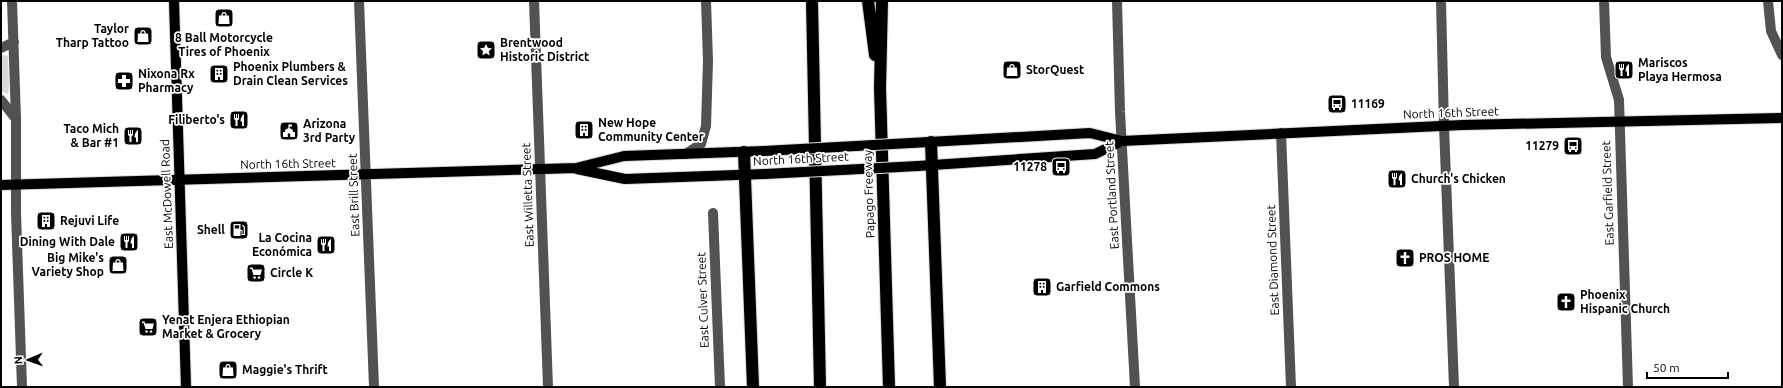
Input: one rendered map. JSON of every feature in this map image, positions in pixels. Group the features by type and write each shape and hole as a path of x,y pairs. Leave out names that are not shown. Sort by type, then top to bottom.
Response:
{"highway":[{"path":"812,1 820,387"},
{"path":"868,1 880,88"},
{"name":"Papago Freeway","path":"882,1 880,88 889,387"},
{"path":"931,142 940,387"},
{"path":"744,152 753,387"}],"main road":[{"name":"East McDowell Road","path":"174,1 186,387"},
{"name":"North 16th Street","path":"1,185 540,170 576,168 624,156 764,151 1090,132 1122,141 1444,126 1782,118"},
{"name":"North 16th Street","path":"576,168 625,179 745,175 918,166 1095,154 1122,141"}],"street":[{"path":"12,1 16,119 16,213 22,387"},
{"name":"East Brill Street","path":"359,1 374,387"},
{"name":"East Willetta Street","path":"534,1 548,387"},
{"path":"686,154 701,144 706,126 708,61 706,1"},
{"name":"East Portland Street","path":"1117,1 1134,387"},
{"path":"1441,1 1444,126 1454,387"},
{"name":"East Garfield Street","path":"1604,1 1606,57 1619,100 1628,387"},
{"path":"1768,1 1771,31 1782,55"},
{"path":"1,48 14,42"},
{"path":"1,100 16,119"},
{"name":"East Diamond Street","path":"1281,133 1291,387"},
{"name":"East Culver Street","path":"713,213 720,387"}],"shaded area":[{"path":"1,54 8,56 8,94 1,91"}],"place":[{"name":"8 Ball Motorcycle Tires of Phoenix","path":"224,18"},
{"name":"Taylor Tharp Tattoo","path":"143,36"},
{"name":"Brentwood Historic District","path":"486,50"},
{"name":"StorQuest","path":"1012,70"},
{"name":"Mariscos Playa Hermosa","path":"1624,70"},
{"name":"Phoenix Plumbers & Drain Clean Services","path":"219,74"},
{"name":"Nixona Rx Pharmacy","path":"124,81"},
{"name":"11169","path":"1337,104"},
{"name":"Filiberto's","path":"239,120"},
{"name":"New Hope Community Center","path":"584,130"},
{"name":"Arizona 3rd Party","path":"289,131"},
{"name":"Taco Mich & Bar #1","path":"133,136"},
{"name":"11279","path":"1573,146"},
{"name":"11278","path":"1061,167"},
{"name":"Church's Chicken","path":"1397,179"},
{"name":"Rejuvi Life","path":"46,221"},
{"name":"Shell","path":"239,230"},
{"name":"Dining With Dale","path":"129,242"},
{"name":"La Cocina Económica","path":"326,245"},
{"name":"PROS HOME","path":"1405,258"},
{"name":"Big Mike's Variety Shop","path":"118,265"},
{"name":"Circle K","path":"256,273"},
{"name":"Garfield Commons","path":"1042,287"},
{"name":"Phoenix Hispanic Church","path":"1566,302"},
{"name":"Yenat Enjera Ethiopian Market & Grocery","path":"148,327"},
{"name":"Maggie's Thrift","path":"228,370"}]}
